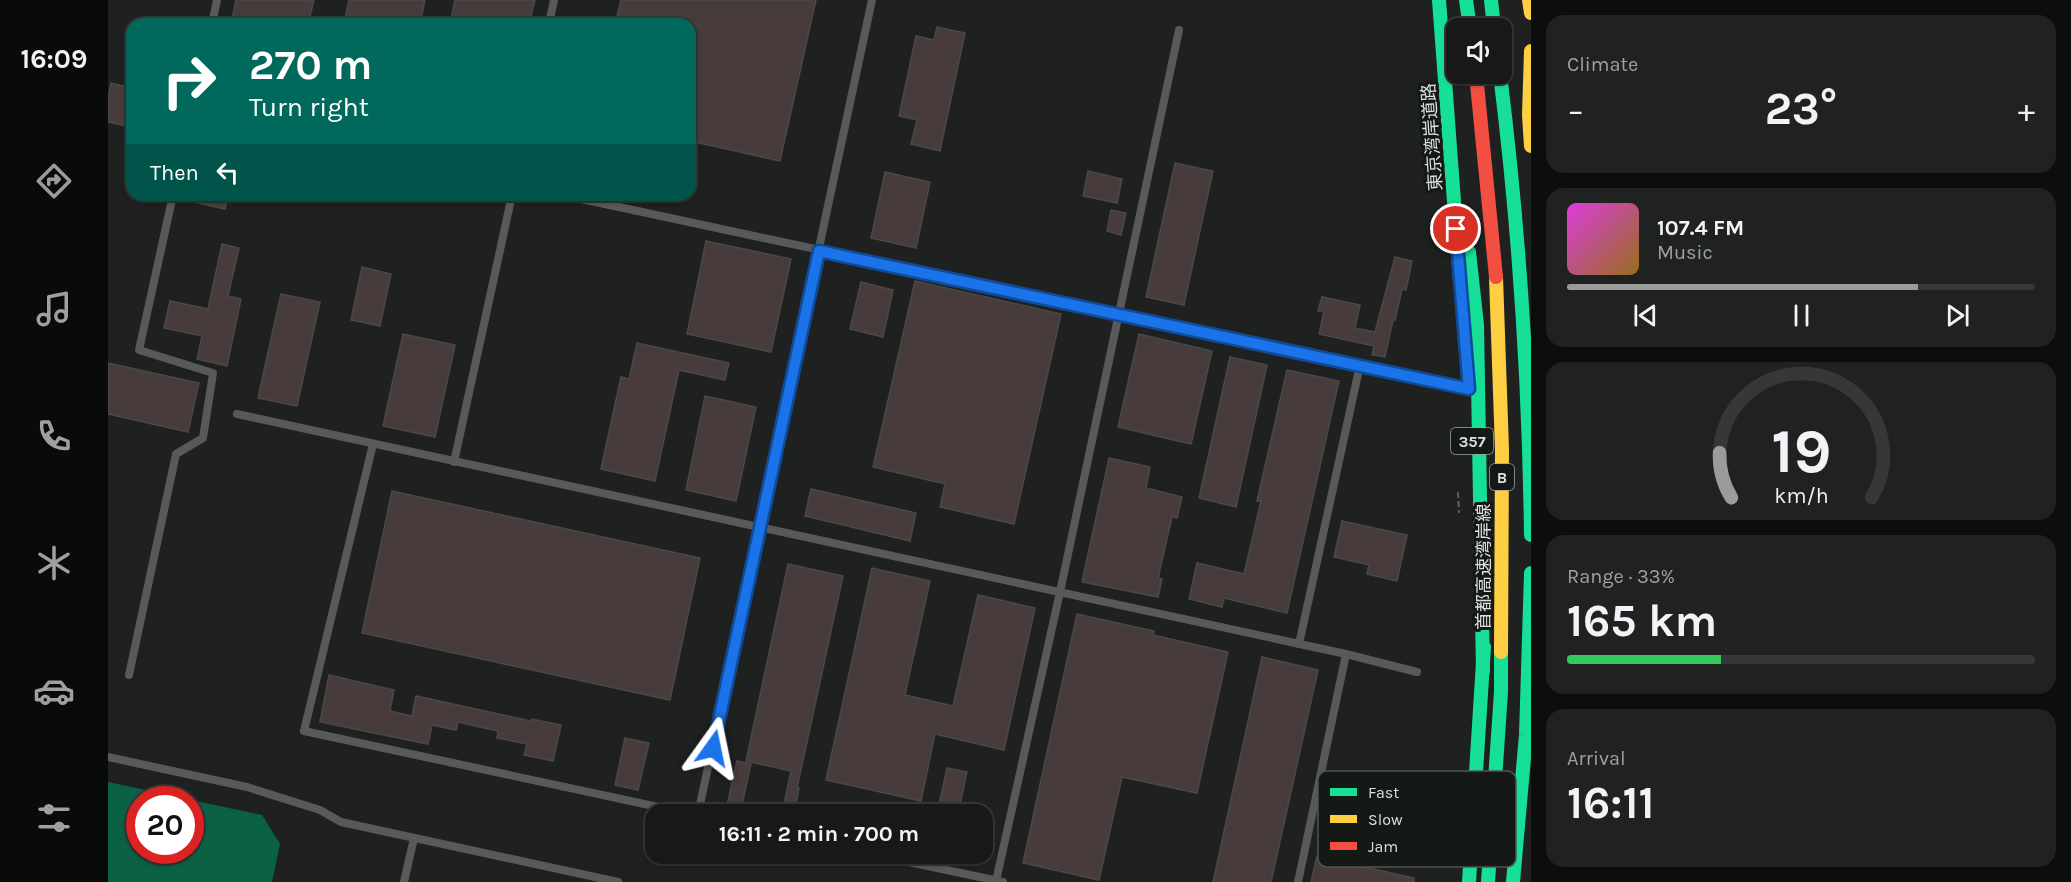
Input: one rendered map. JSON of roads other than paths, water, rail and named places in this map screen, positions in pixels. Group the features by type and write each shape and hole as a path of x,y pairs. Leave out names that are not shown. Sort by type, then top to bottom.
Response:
{"highway":[{"path":"1466,0 1469,18"},
{"path":"1491,0 1493,18"},
{"path":"1529,0 1531,13"},
{"path":"1439,3 1465,182 1469,252 1477,326 1483,680 1489,771"},
{"name":"東京湾岸道路","path":"1439,3 1469,389 1484,647 1476,771"},
{"path":"1531,51 1528,115 1531,146"},
{"name":"首都高速湾岸線","path":"1478,84 1496,282 1502,450 1501,692 1496,771"},
{"name":"B","path":"1501,84 1522,277 1530,421 1531,535"},
{"path":"1516,848 1526,735 1531,573"},
{"name":"東京湾岸道路","path":"1469,882 1470,867"},
{"name":"首都高速湾岸線","path":"1488,882 1489,867"},
{"path":"1513,882 1514,867"}],"lane":[{"path":"213,18 217,0"},
{"path":"550,18 554,0"},
{"path":"701,804 872,0"},
{"path":"918,864 999,881 1117,314 1179,30"},
{"path":"129,675 176,454 203,438 213,373 139,350 172,201"},
{"path":"454,462 511,201"},
{"path":"590,201 1469,389"},
{"path":"1299,644 1360,365"},
{"path":"237,414 1346,654 1417,672"},
{"path":"373,444 304,731 645,804"},
{"path":"1321,771 1346,654"},
{"path":"108,757 246,788 320,810 341,822 618,882"},
{"path":"1298,882 1318,787"},
{"path":"404,882 414,838"}]}
